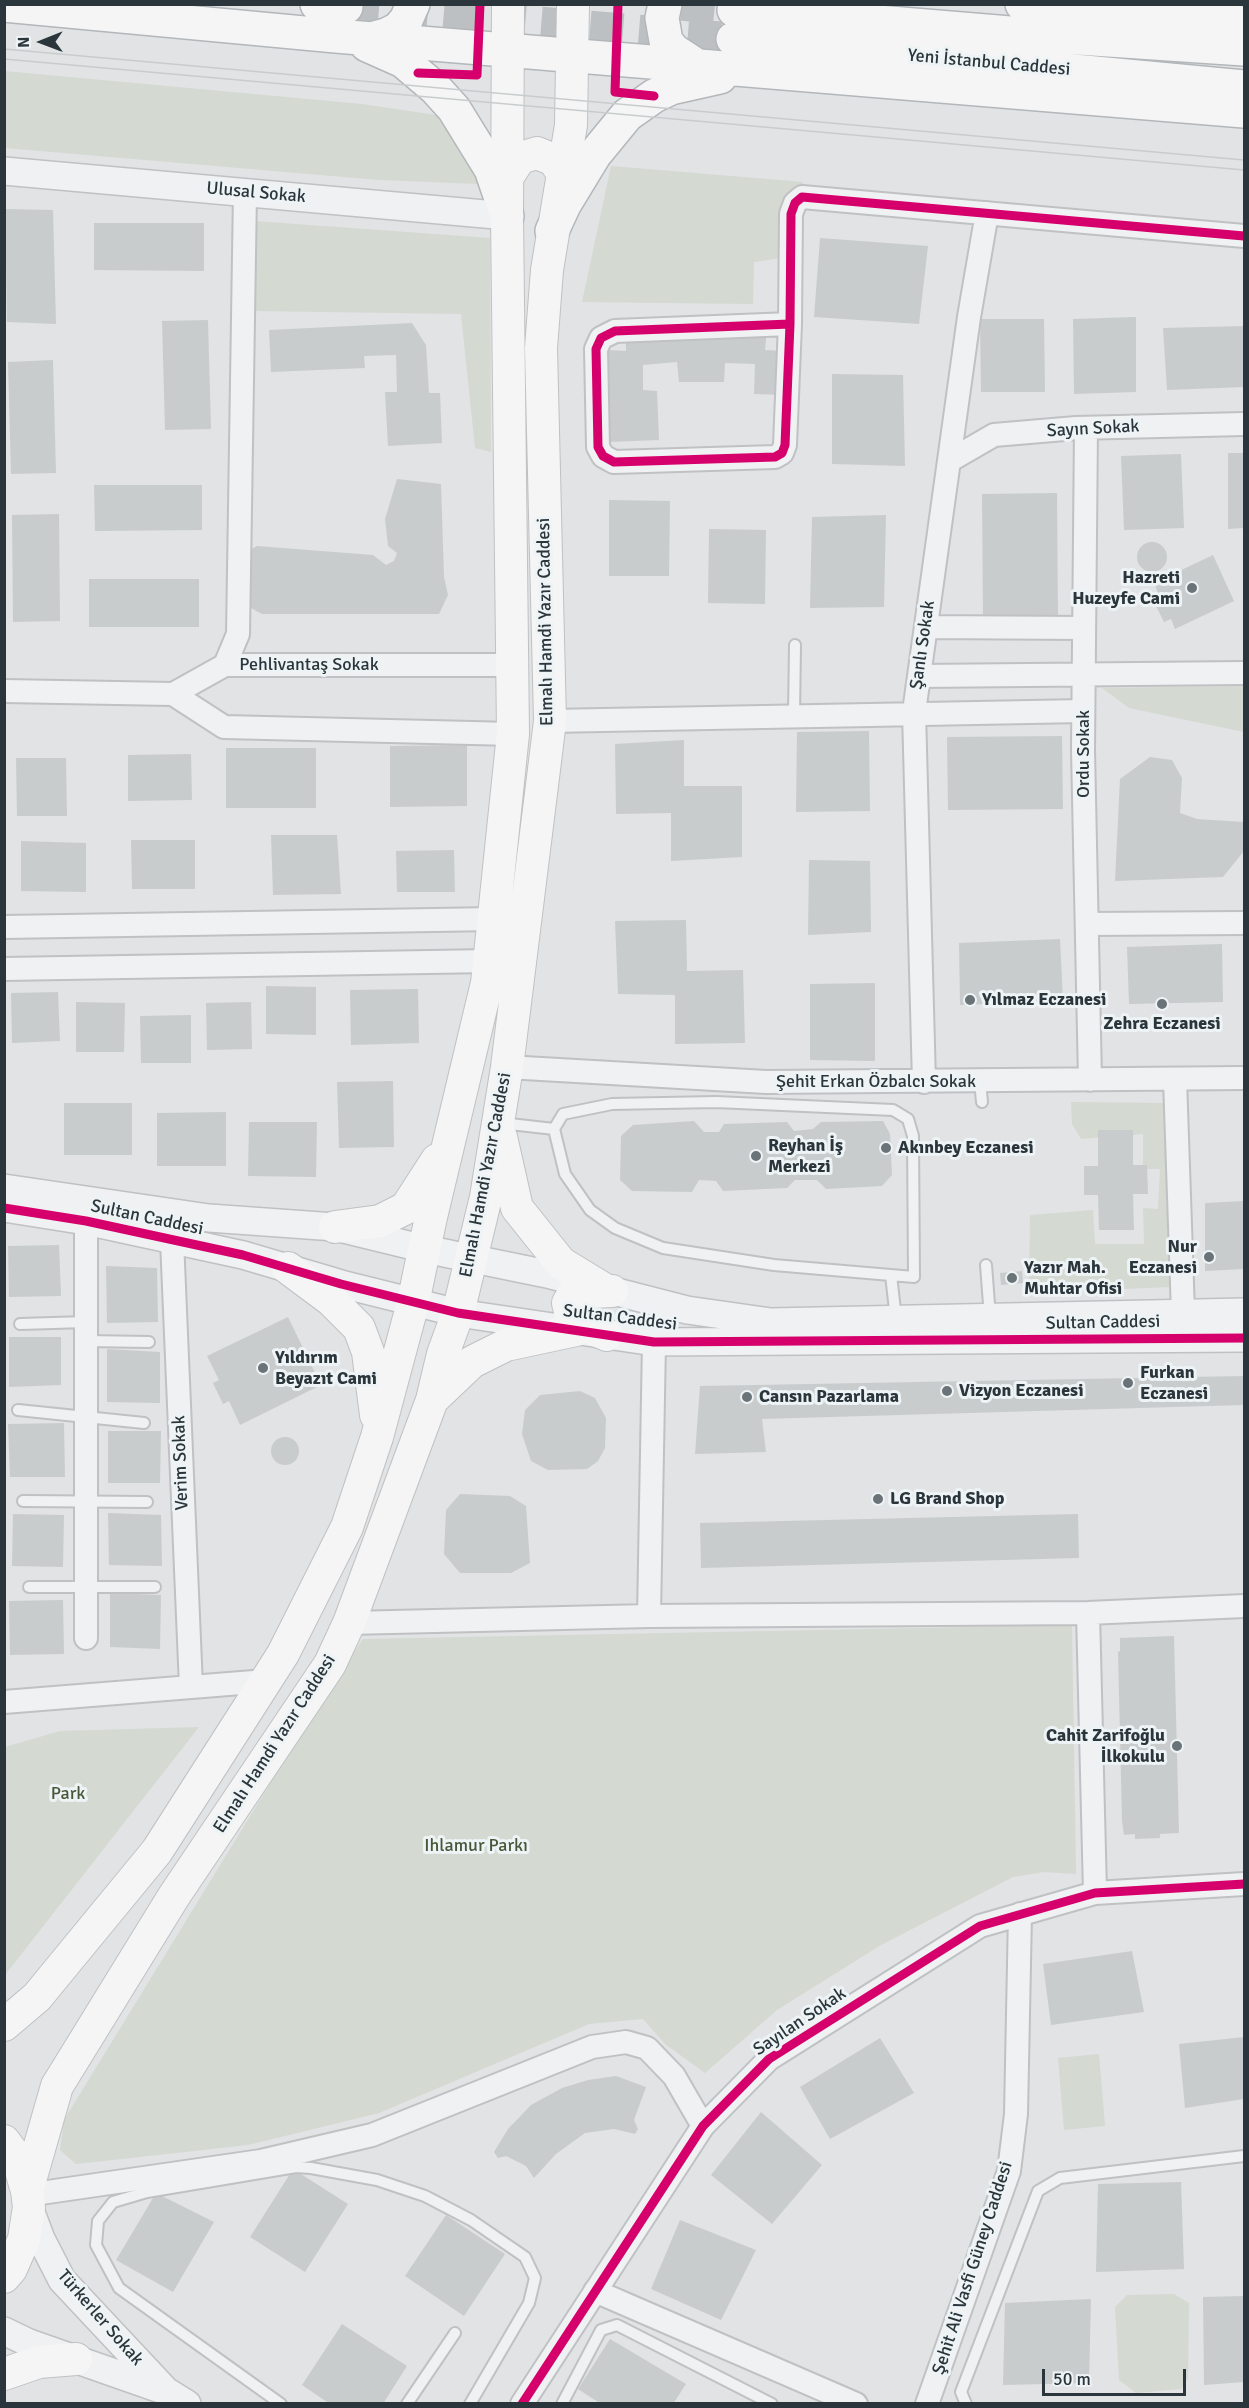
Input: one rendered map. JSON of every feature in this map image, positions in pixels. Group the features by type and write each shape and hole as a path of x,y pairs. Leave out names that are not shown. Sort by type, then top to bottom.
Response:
{"highway":[{"path":"371,39 398,29 406,20 412,4"},
{"path":"665,4 662,18 666,41 674,50 696,65"},
{"path":"1022,4 1245,23"},
{"path":"4,5 333,16 371,39 1245,111"},
{"path":"333,16 403,61 435,88 463,121 482,150 500,190 507,216"},
{"name":"Yeni İstanbul Caddesi","path":"1245,49 1034,35 734,25 1245,87"},
{"path":"552,231 569,196 595,154 614,129 637,106 654,96 689,82 770,71"}],"main road":[{"name":"Elmalı Hamdi Yazır Caddesi","path":"4,2025 37,1997 157,1851 283,1654 347,1527 377,1437 413,1303 490,961 513,734 507,216 508,4"},
{"name":"Elmalı Hamdi Yazır Caddesi","path":"4,2277 11,2269 24,2239 28,2198 57,2086 174,1896 330,1664 349,1623 432,1400 443,1354 458,1313 486,1197 507,1067 550,721 541,348 552,231 571,124 573,4"},
{"path":"507,176 520,158 529,153 537,153 554,160 563,174"},
{"path":"498,1123 517,1208 561,1263 607,1289"},
{"path":"335,1227 380,1221 406,1208 451,1139"},
{"path":"288,1268 331,1300 359,1328 368,1352 375,1394 377,1437"},
{"path":"607,1289 574,1293 568,1303 571,1315 579,1323 607,1335"},
{"path":"432,1400 472,1362 506,1345 576,1330"},
{"path":"4,2141 18,2160 28,2198"},
{"path":"4,2374 39,2362 76,2359"}],"street":[{"name":"Ulusal Sokak","path":"4,171 507,216"},
{"path":"225,665 238,634 245,192"},
{"path":"790,324 615,331 601,338 596,349 598,447 603,456 614,462 775,457 782,453 785,445 790,324 791,214 795,203 802,197 1245,236"},
{"name":"Şanlı Sokak","path":"924,1082 914,712 987,213"},
{"name":"Sayın Sokak","path":"950,461 994,435 1086,428 1245,424"},
{"name":"Ordu Sokak","path":"1086,428 1083,711 1090,1080"},
{"path":"926,627 1084,628"},
{"name":"Pehlivantaş Sokak","path":"173,694 225,665 513,665"},
{"path":"919,676 1245,674"},
{"path":"4,691 173,694 224,727 513,734"},
{"path":"550,721 914,712 1083,711"},
{"path":"4,927 495,919"},
{"path":"1087,924 1245,923"},
{"path":"4,969 490,961"},
{"name":"Şehit Erkan Özbalcı Sokak","path":"507,1067 796,1082 924,1082 981,1092 1090,1080 1245,1078"},
{"path":"1175,1079 1183,1313"},
{"name":"Sultan Caddesi","path":"4,1188 209,1218 335,1227 425,1249 548,1274 687,1310 771,1322 1245,1312"},
{"name":"Sultan Caddesi","path":"4,1208 86,1221 243,1255 413,1303 458,1313 654,1342 1245,1338"},
{"path":"86,1221 86,1638"},
{"name":"Verim Sokak","path":"172,1240 191,1687"},
{"path":"649,1616 654,1342"},
{"path":"349,1623 649,1616 1088,1613 1245,1606"},
{"path":"1088,1613 1095,1893"},
{"path":"4,1702 266,1681"},
{"name":"Sayılan Sokak","path":"522,2403 703,2126 769,2059 980,1926 1095,1893 1245,1884"},
{"name":"Şehit Ali Vasfi Güney Caddesi","path":"927,2403 1009,2171 1016,2114 1020,1914"},
{"path":"28,2198 261,2161 372,2135 592,2047 626,2042 647,2048 674,2076 703,2126"},
{"name":"Türkerler Sokak","path":"28,2198 41,2239 63,2280 176,2397"},
{"path":"595,2291 856,2403"},
{"name":"Türkerler Sokak","path":"4,2331 176,2397"}],"lane":[{"path":"794,715 795,645"},
{"path":"796,1082 796,1107"},
{"path":"716,1102 893,1110 908,1119 913,1136 914,1277 774,1265 663,1248 615,1228 590,1210 565,1174 556,1145 554,1129 563,1114 612,1104 716,1102"},
{"path":"498,1123 554,1129"},
{"path":"986,1265 990,1317"},
{"path":"891,1275 896,1319"},
{"path":"20,1323 149,1342"},
{"path":"18,1410 144,1423"},
{"path":"23,1501 147,1502"},
{"path":"29,1587 155,1587"},
{"path":"966,2403 961,2392 1038,2191 1060,2178 1245,2156"},
{"path":"280,2403 119,2288 96,2245 98,2221 113,2202 147,2192 296,2167 377,2180 415,2192 471,2220 525,2257 535,2278 529,2303 470,2403"},
{"path":"562,2403 601,2330 617,2325 772,2403"},
{"path":"407,2403 455,2333"}],"green space":[{"path":"4,71 362,104 436,115 482,176 480,184 379,180 5,148"},
{"path":"611,166 803,182 803,255 754,262 753,304 582,302"},
{"path":"254,221 490,238 491,452 475,448 461,314 255,311"},
{"path":"1244,686 1244,732 1129,708 1102,688"},
{"path":"1071,1102 1164,1103 1169,1287 1029,1293 1030,1215 1093,1210 1095,1244 1144,1244 1143,1208 1158,1209 1160,1169 1143,1169 1143,1134 1081,1139 1072,1124"},
{"name":"Ihlamur Parkı","path":"1072,1625 1076,1874 1044,1872 1013,1877 881,1945 777,2010 705,2073 665,2044 643,2019 589,2024 379,2113 248,2145 76,2164 60,2150 64,2120 320,1702 363,1639"},
{"name":"Park","path":"199,1727 5,1975 5,1747 60,1731"},
{"path":"1099,2054 1105,2126 1064,2130 1058,2058"},
{"path":"1174,2294 1189,2303 1188,2378 1181,2389 1136,2393 1119,2380 1115,2307 1127,2295"}],"building":[{"path":"5,209 53,210 56,324 7,322"},
{"path":"94,223 204,223 204,271 94,270"},
{"path":"820,238 928,246 919,324 814,317"},
{"path":"1136,317 1136,392 1074,394 1073,319"},
{"path":"980,319 1044,319 1045,392 981,392"},
{"path":"208,320 211,429 165,430 162,321"},
{"path":"412,323 426,345 429,393 440,393 442,443 388,446 385,392 397,392 396,355 364,356 365,368 271,372 269,330"},
{"path":"1244,326 1244,387 1167,390 1163,328"},
{"path":"767,329 765,350 783,351 785,395 754,394 755,364 725,363 724,382 679,382 677,362 643,365 643,390 657,391 659,440 607,442 607,350 626,351 626,342"},
{"path":"53,360 56,473 11,474 8,362"},
{"path":"832,374 903,375 905,466 832,464"},
{"path":"1228,453 1244,453 1244,528 1228,529"},
{"path":"1181,454 1184,528 1124,530 1121,456"},
{"path":"397,479 441,484 444,577 448,595 439,614 262,614 251,608 250,550 257,546 373,555 386,565 394,561 397,553 388,546 385,519"},
{"path":"94,485 202,485 202,530 95,531"},
{"path":"1057,493 1058,617 983,618 982,494"},
{"path":"609,500 670,501 669,576 609,576"},
{"path":"59,514 60,621 13,622 12,515"},
{"path":"886,515 884,607 810,608 812,517"},
{"path":"709,529 766,530 765,604 708,603"},
{"path":"1152,542 1163,546 1167,557 1163,568 1152,572 1141,568 1137,557 1141,546"},
{"name":"Hazreti Huzeyfe Cami","path":"1213,555 1234,601 1175,629 1171,619 1164,622 1151,596 1158,593 1154,583"},
{"path":"89,579 199,579 199,627 89,627"},
{"path":"869,731 870,811 796,812 797,732"},
{"path":"1062,736 1063,809 948,810 947,737"},
{"path":"684,740 684,786 742,786 742,857 671,861 671,813 616,814 615,744"},
{"path":"467,745 467,806 390,807 390,746"},
{"path":"226,748 316,748 316,808 226,808"},
{"path":"191,754 192,800 128,801 128,755"},
{"path":"1150,757 1172,760 1182,778 1180,813 1197,819 1244,822 1244,851 1223,877 1115,881 1120,779"},
{"path":"16,758 66,758 67,816 17,816"},
{"path":"271,835 337,835 341,894 273,895"},
{"path":"131,840 195,840 195,889 132,889"},
{"path":"21,841 86,843 86,892 21,891"},
{"path":"454,850 455,892 397,892 396,851"},
{"path":"809,860 870,861 871,932 808,935"},
{"path":"686,920 687,971 743,970 745,1043 675,1044 675,995 618,994 615,921"},
{"path":"1060,939 1063,1001 960,1005 959,943"},
{"path":"1222,944 1223,1002 1129,1004 1127,947"},
{"path":"875,983 875,1061 810,1060 810,984"},
{"path":"266,986 316,987 316,1035 266,1034"},
{"path":"418,989 419,1043 351,1045 350,990"},
{"path":"58,992 60,1041 12,1043 11,993"},
{"path":"76,1002 125,1003 124,1052 76,1052"},
{"path":"251,1002 252,1049 207,1050 206,1003"},
{"path":"191,1015 191,1063 141,1063 140,1016"},
{"path":"393,1081 394,1147 339,1148 337,1082"},
{"path":"64,1103 132,1103 132,1155 64,1155"},
{"path":"226,1112 226,1166 157,1166 157,1113"},
{"name":"Reyhan İş Merkezi","path":"694,1121 704,1132 719,1132 724,1124 787,1122 794,1131 813,1129 821,1122 883,1121 890,1134 892,1175 882,1186 826,1189 817,1180 795,1180 787,1188 723,1191 716,1181 699,1180 692,1192 632,1191 620,1180 621,1136 633,1125"},
{"path":"249,1122 317,1122 316,1177 248,1176"},
{"path":"1098,1130 1133,1130 1133,1165 1147,1165 1148,1194 1133,1194 1134,1230 1099,1230 1098,1195 1084,1195 1084,1166 1098,1166"},
{"path":"1244,1201 1244,1269 1205,1271 1205,1203"},
{"path":"59,1245 61,1296 9,1297 8,1246"},
{"path":"106,1266 157,1268 158,1322 107,1323"},
{"name":"Yazır Mah. Muhtar Ofisi","path":"1022,1271 1023,1283 1001,1285 1000,1273"},
{"name":"Yıldırım Beyazıt Cami","path":"288,1317 321,1385 240,1425 229,1401 223,1404 213,1383 219,1380 207,1356"},
{"path":"9,1337 61,1337 61,1385 9,1387"},
{"path":"107,1349 160,1352 160,1403 107,1402"},
{"path":"1244,1376 1244,1405 762,1419 766,1452 695,1454 700,1386"},
{"path":"580,1391 595,1398 606,1418 605,1448 598,1461 587,1469 548,1470 531,1461 522,1434 525,1410 540,1395"},
{"path":"64,1423 65,1477 10,1477 8,1424"},
{"path":"108,1431 161,1431 160,1483 108,1483"},
{"path":"285,1437 295,1441 299,1451 295,1461 285,1465 275,1461 271,1451 275,1441"},
{"path":"460,1494 510,1496 526,1506 530,1563 511,1573 460,1573 444,1554 446,1510"},
{"path":"108,1513 161,1515 162,1566 109,1565"},
{"path":"13,1514 64,1515 63,1567 12,1566"},
{"path":"1078,1514 1079,1558 701,1568 700,1523"},
{"path":"110,1593 161,1595 160,1649 110,1647"},
{"path":"63,1600 64,1654 10,1655 9,1601"},
{"path":"1174,1636 1179,1833 1160,1834 1160,1838 1135,1839 1135,1834 1124,1835 1122,1821 1118,1652 1120,1651 1120,1638"},
{"path":"1132,1951 1144,2012 1051,2025 1043,1964"},
{"path":"1244,2037 1244,2099 1185,2108 1179,2044"},
{"path":"880,2038 914,2093 830,2139 800,2087"},
{"path":"616,2076 646,2087 634,2120 638,2129 635,2134 614,2129 585,2133 556,2154 534,2178 526,2166 506,2156 498,2158 494,2152 508,2129 531,2105 562,2088 588,2080"},
{"path":"761,2112 822,2165 772,2224 711,2175"},
{"path":"293,2169 348,2204 305,2272 250,2237"},
{"path":"1181,2182 1184,2269 1096,2272 1098,2184"},
{"path":"156,2193 214,2222 173,2292 116,2260"},
{"path":"446,2215 505,2254 464,2316 405,2276"},
{"path":"680,2220 756,2250 721,2320 651,2289"},
{"path":"1244,2296 1244,2382 1204,2385 1203,2297"},
{"path":"1091,2299 1089,2383 1003,2385 1005,2303"},
{"path":"342,2324 407,2366 383,2404 330,2404 302,2385"},
{"path":"610,2339 686,2384 673,2404 601,2404 578,2389"}],"tunnel":[{"path":"682,4 734,10"},
{"path":"346,7 733,39"}],"tram line":[{"path":"4,49 1244,160"},
{"path":"4,59 1244,170"}],"cycle path":[{"path":"418,73 477,75 480,4"},
{"path":"618,4 615,92 654,96"},
{"path":"790,324 785,445 782,453 775,457 614,462 603,456 598,447 596,349 601,338 615,331 790,324 791,214 795,203 802,197 1244,236"},
{"path":"4,1208 86,1221 243,1255 341,1284 458,1313 654,1342 1244,1338"},
{"path":"522,2404 703,2126 769,2059 980,1926 1095,1893 1244,1884"}],"place":[{"name":"Hazreti Huzeyfe Cami","path":"1192,588"},
{"name":"Yılmaz Eczanesi","path":"970,1000"},
{"name":"Zehra Eczanesi","path":"1162,1004"},
{"name":"Akınbey Eczanesi","path":"886,1148"},
{"name":"Reyhan İş Merkezi","path":"756,1156"},
{"name":"Nur Eczanesi","path":"1209,1257"},
{"name":"Yazır Mah. Muhtar Ofisi","path":"1012,1278"},
{"name":"Yıldırım Beyazıt Cami","path":"263,1368"},
{"name":"Furkan Eczanesi","path":"1128,1383"},
{"name":"Vizyon Eczanesi","path":"947,1391"},
{"name":"Cansın Pazarlama","path":"747,1397"},
{"name":"LG Brand Shop","path":"878,1499"},
{"name":"Cahit Zarifoğlu İlkokulu","path":"1177,1746"}]}
